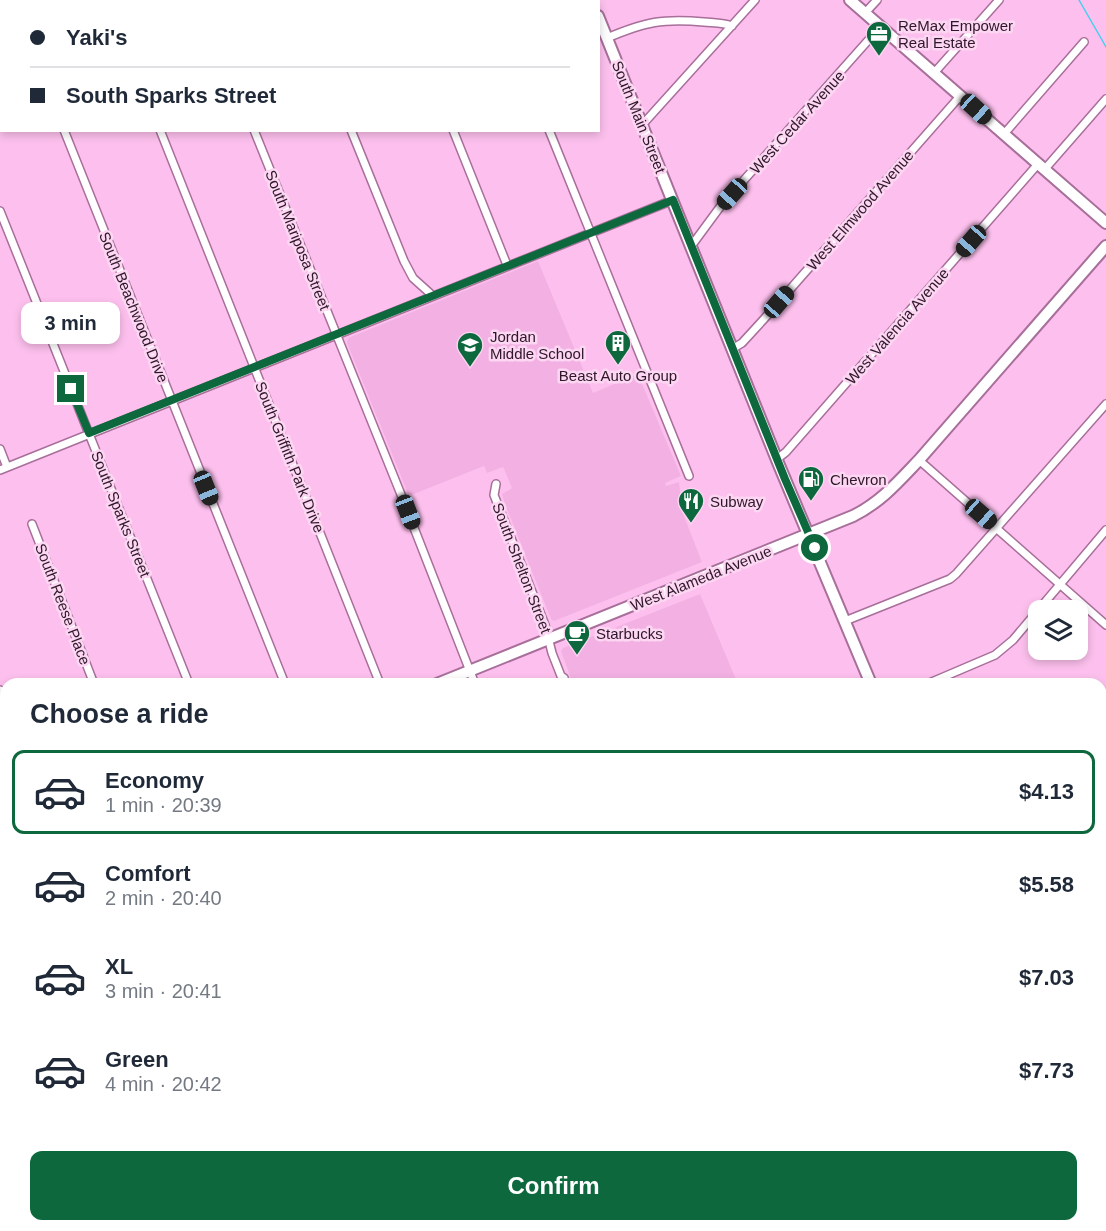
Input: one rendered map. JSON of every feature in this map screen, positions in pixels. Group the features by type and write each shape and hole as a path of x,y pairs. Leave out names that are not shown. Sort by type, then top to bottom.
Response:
{"main road":[{"path":"850,0 961,94 1106,223"},
{"name":"South Main Street","path":"600,21 732,349 869,678"},
{"name":"West Alameda Avenue","path":"452,678 853,516 874,505 919,460 1106,246"}],"street":[{"path":"643,124 755,0"},
{"path":"865,13 877,0"},
{"path":"934,73 999,0"},
{"path":"607,38 638,25 656,21 671,20 732,26"},
{"name":"West Cedar Avenue","path":"692,245 720,207 880,27"},
{"path":"1004,134 1084,42"},
{"name":"West Elmwood Avenue","path":"732,349 740,345 764,319 961,94"},
{"name":"West Valencia Avenue","path":"777,459 786,452 1041,167 1106,99"},
{"name":"South Beachwood Drive","path":"65,132 283,678"},
{"name":"South Griffith Park Drive","path":"161,132 378,678"},
{"name":"South Mariposa Street","path":"255,132 473,678"},
{"path":"352,132 404,261 413,278 433,296"},
{"path":"454,132 507,265"},
{"path":"550,132 688,476"},
{"path":"0,449 4,469 673,200"},
{"name":"South Sparks Street","path":"0,211 187,678"},
{"path":"845,621 950,579 1106,404"},
{"path":"919,460 1106,625"},
{"name":"South Shelton Street","path":"496,484 494,495 563,678"},
{"name":"South Reese Place","path":"32,524 92,678"},
{"path":"942,678 995,656 1013,640 1106,530"}],"shaded area":[{"path":"538,261 593,393 638,374 681,476 665,483 666,486 679,482 682,511 702,562 554,621 551,619 505,504 502,494 512,488 503,467 487,473 484,466 409,496 347,343 348,338"},
{"path":"700,594 735,678 571,678 561,651 563,648"}],"waterway":[{"path":"1079,0 1106,47"}],"place":[{"name":"ReMax Empower Real Estate","path":"879,57"},
{"name":"Beast Auto Group","path":"618,366"},
{"name":"Jordan Middle School","path":"470,368"},
{"name":"Chevron","path":"811,502"},
{"name":"Subway","path":"691,524"},
{"name":"Starbucks","path":"577,656"}],"route":[{"path":"71,389 89,433 673,200 743,377 815,548"}]}
